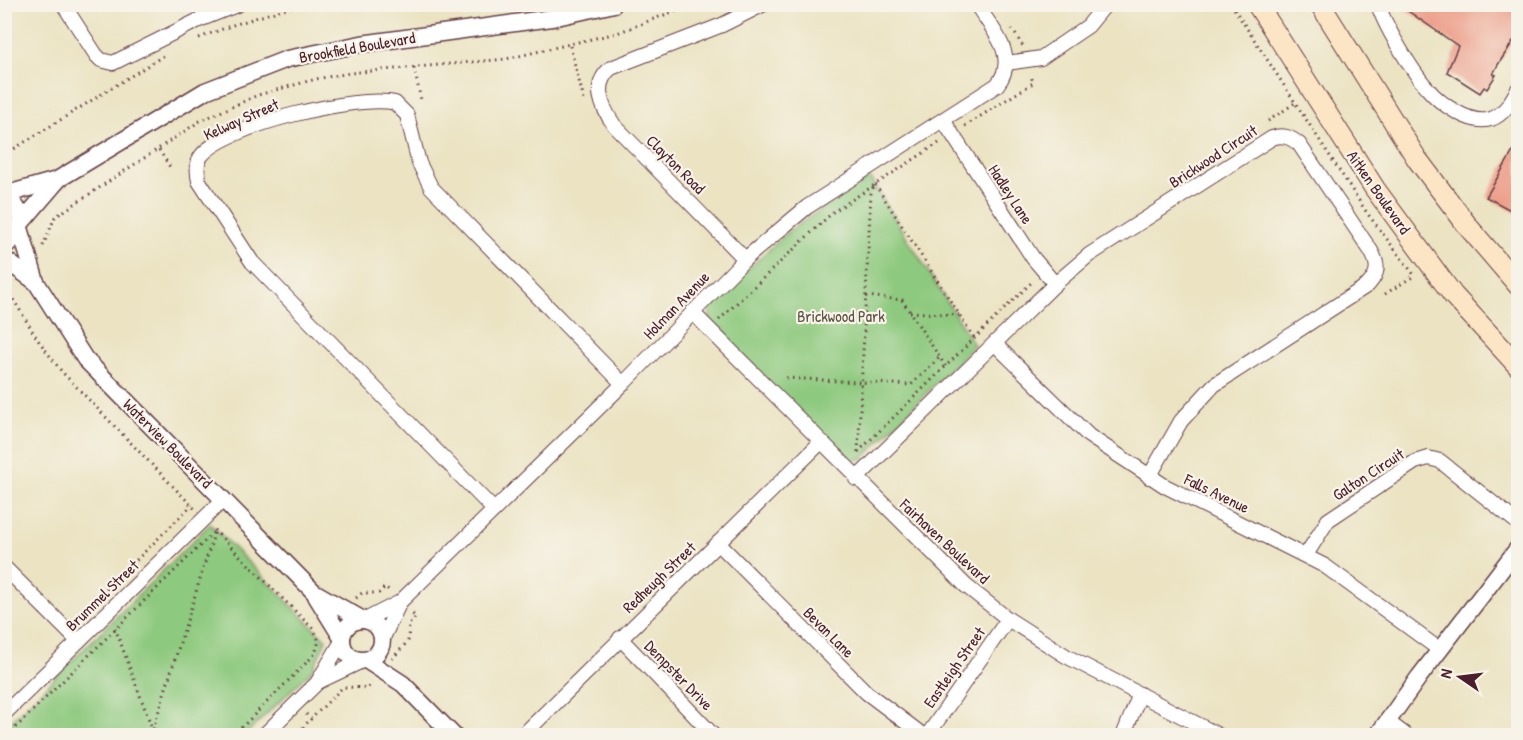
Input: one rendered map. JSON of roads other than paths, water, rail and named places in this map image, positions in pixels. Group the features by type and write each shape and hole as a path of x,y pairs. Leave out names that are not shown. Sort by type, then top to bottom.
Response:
{"main road":[{"name":"Aitken Boulevard","path":"1257,4 1375,189 1453,294 1518,366"},
{"path":"1320,4 1417,159 1470,229 1518,285"}],"street":[{"path":"63,4 96,55 101,60 112,63 199,20 239,4"},
{"name":"Brookfield Boulevard","path":"4,196 57,180 205,91 287,59 329,49 541,20 614,4"},
{"name":"Clayton Road","path":"745,259 614,125 604,110 600,84 606,72 616,66 722,25 764,4"},
{"path":"976,4 1002,45 1007,67 1041,58 1088,27 1107,4"},
{"path":"1378,4 1427,88 1464,115 1478,121 1493,119 1508,105 1518,89"},
{"name":"Holman Avenue","path":"364,620 400,602 623,384 745,259 807,207 997,85 1007,67"},
{"name":"Kelway Street","path":"494,510 252,262 199,181 197,166 202,155 227,139 298,112 370,101 395,103 407,115 419,163 431,187 623,384"},
{"name":"Hadley Lane","path":"943,120 1043,271 1056,284"},
{"name":"Brickwood Circuit","path":"856,479 1056,284 1089,255 1278,136 1292,138 1299,144 1376,260 1377,272 1368,285 1239,367 1198,400 1181,421 1149,477"},
{"name":"Brookfield Boulevard","path":"4,246 17,236 21,225 57,180"},
{"name":"Waterview Boulevard","path":"4,196 16,206 36,282 85,359 314,592 342,640"},
{"name":"Waterview Boulevard","path":"4,259 36,282"},
{"name":"Fairhaven Boulevard","path":"692,312 820,443 966,586 1008,619 1089,669 1220,735"},
{"name":"Falls Avenue","path":"995,344 1089,436 1149,477 1306,555 1351,584 1440,650"},
{"name":"Redheugh Street","path":"522,735 820,443"},
{"name":"Galton Circuit","path":"1306,555 1323,527 1337,513 1415,462 1428,458 1440,461 1518,523"},
{"name":"Brummel Street","path":"4,714 223,500"},
{"name":"Bevan Lane","path":"718,543 867,693 925,735"},
{"path":"1377,735 1518,548"},
{"path":"4,567 78,641"},
{"name":"Waterview Boulevard","path":"314,592 364,620"},
{"name":"Holman Avenue","path":"382,641 400,602"},
{"name":"Eastleigh Street","path":"925,735 1008,619"},
{"path":"263,735 317,683 347,627 364,620 375,625 403,684"},
{"name":"Dempster Drive","path":"620,638 714,735"},
{"path":"342,640 351,657 364,660 403,684 454,735"},
{"path":"317,683 377,654 382,641"},
{"path":"1123,735 1140,693"},
{"path":"1387,721 1407,735"}],"park label":[{"name":"Brickwood Park","path":"841,316"}]}
